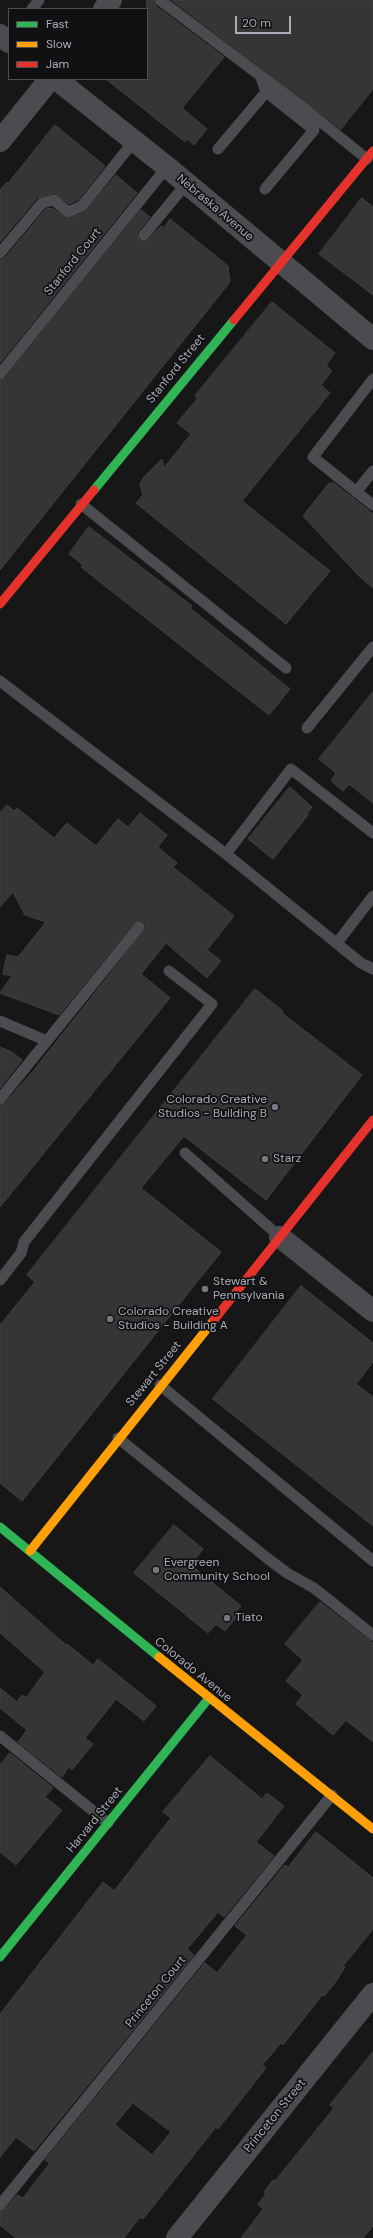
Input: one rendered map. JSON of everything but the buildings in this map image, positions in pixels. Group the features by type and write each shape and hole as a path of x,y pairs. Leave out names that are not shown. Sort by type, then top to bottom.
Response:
{"street":[{"path":"105,8 111,0"},
{"path":"0,141 49,80"},
{"name":"Nebraska Avenue","path":"57,80 167,167 373,339"},
{"name":"Stanford Street","path":"0,604 280,262 370,155"},
{"name":"Stewart Street","path":"30,1551 160,1385 280,1238 373,1120"},
{"path":"280,1238 373,1311"},
{"name":"Colorado Avenue","path":"0,1528 208,1698 373,1829"},
{"name":"Harvard Street","path":"0,1957 208,1698"},
{"name":"Princeton Street","path":"177,2238 373,1994"}],"lane":[{"path":"33,8 39,0"},
{"path":"160,0 370,155"},
{"path":"260,75 266,92 314,130 265,189"},
{"path":"218,149 266,92"},
{"path":"0,253 42,203 54,200 68,212 82,206 134,141"},
{"name":"Stanford Court","path":"0,374 167,167"},
{"path":"144,235 186,184"},
{"path":"373,380 312,457 373,505"},
{"path":"356,492 373,471"},
{"path":"81,504 286,668"},
{"path":"307,728 373,647"},
{"path":"0,681 226,854 337,943 373,969"},
{"path":"226,854 291,769 373,833"},
{"path":"337,943 373,896"},
{"path":"0,1099 139,927"},
{"path":"0,1280 21,1253 24,1242 212,1004 169,971"},
{"path":"0,1021 47,1041"},
{"path":"185,1153 280,1238"},
{"path":"160,1385 373,1561"},
{"path":"118,1438 267,1558 287,1573 314,1588 373,1635"},
{"path":"0,1736 108,1823"},
{"name":"Princeton Court","path":"0,2205 332,1795"}],"traffic: fast":[{"path":"94,490 234,320"},
{"path":"0,1527 159,1657"},
{"path":"0,1957 209,1698"}],"traffic: slow":[{"path":"30,1551 214,1320"},
{"path":"159,1657 373,1829"}],"traffic: jam":[{"path":"234,320 373,151"},
{"path":"0,604 94,490"},
{"path":"214,1320 373,1120"}],"place":[{"name":"Colorado Creative Studios - Building B","path":"275,1107"},
{"name":"Starz","path":"265,1159"},
{"name":"Stewart & Pennsylvania","path":"205,1289"},
{"name":"Colorado Creative Studios - Building A","path":"110,1319"},
{"name":"Evergreen Community School","path":"156,1570"},
{"name":"Tiato","path":"227,1618"}]}
